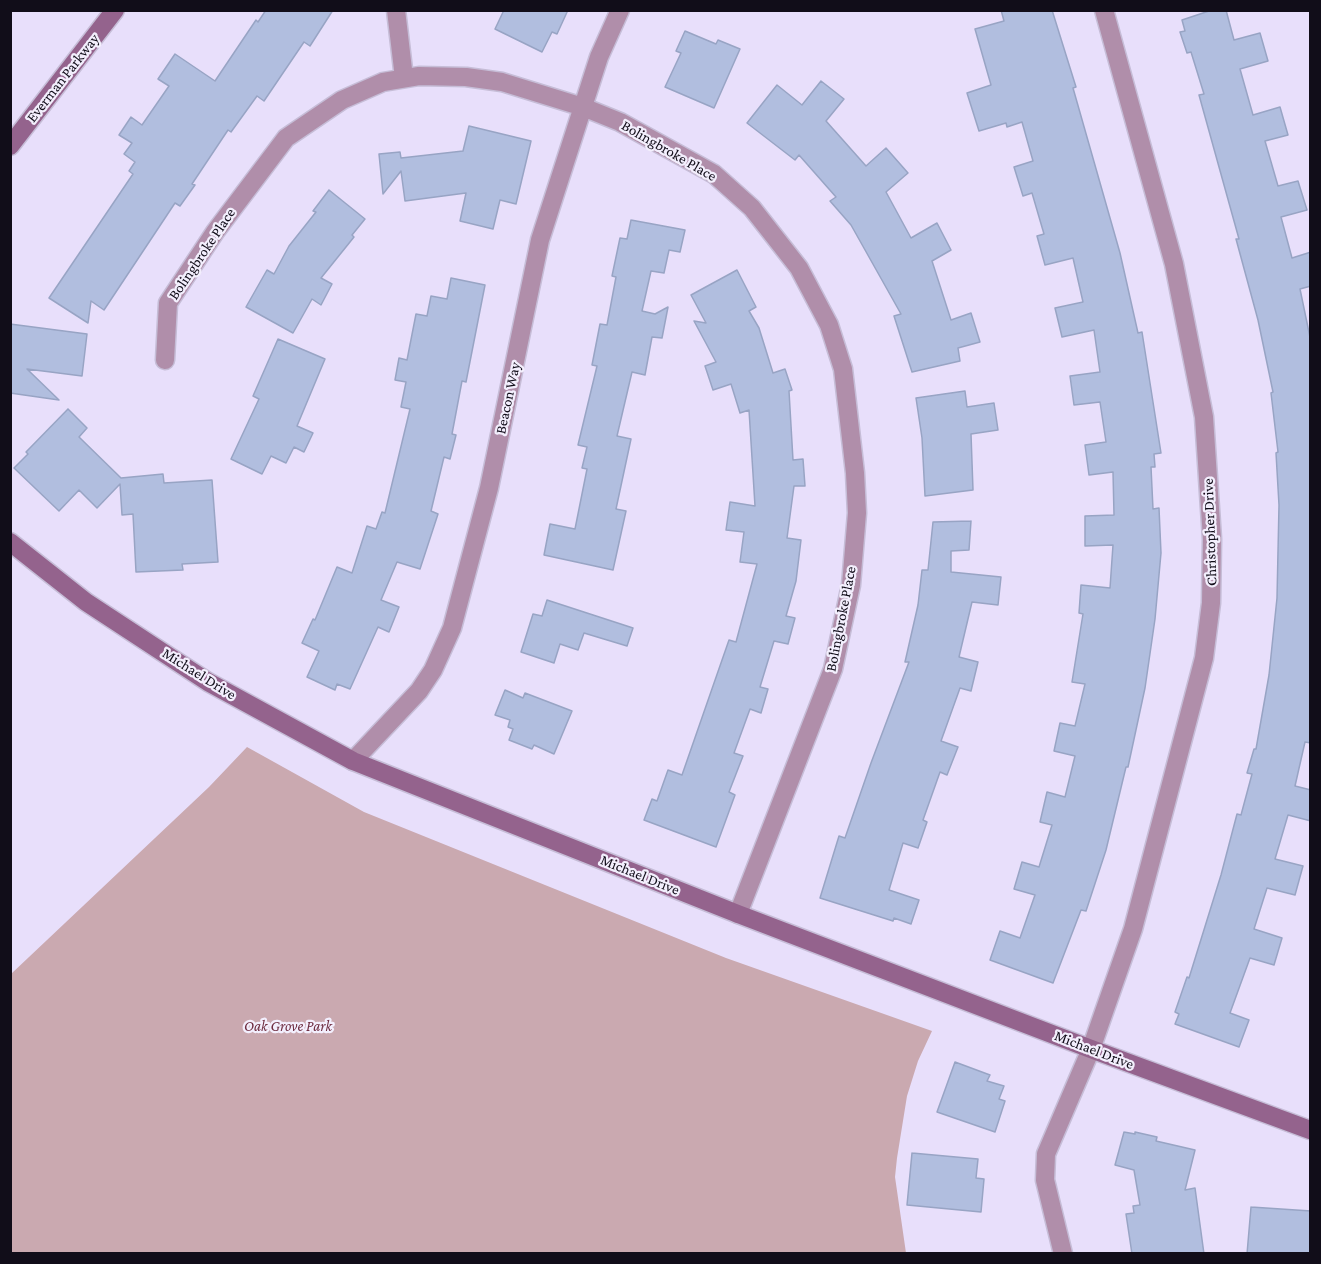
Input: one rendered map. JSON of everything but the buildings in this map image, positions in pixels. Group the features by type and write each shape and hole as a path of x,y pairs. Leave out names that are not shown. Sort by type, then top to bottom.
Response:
{"street":[{"name":"Everman Parkway","path":"10,146 115,10"},
{"path":"396,10 404,78"},
{"name":"Beacon Way","path":"354,761 419,691 433,670 452,628 489,488 540,240 599,57 620,10"},
{"name":"Christopher Drive","path":"1063,1254 1045,1180 1047,1154 1091,1049 1133,929 1201,669 1212,581 1212,539 1204,417 1174,264 1104,10"},
{"name":"Bolingbroke Place","path":"165,360 168,303 215,232 286,138 342,100 383,82 419,76 466,77 502,82 583,107 620,122 714,174 752,208 799,267 830,325 843,369 857,513 851,585 833,669 738,914"},
{"name":"Michael Drive","path":"10,542 86,602 208,682 354,761 738,914 1091,1049 1311,1130"}],"green space":[{"name":"Oak Grove Park","path":"247,747 364,812 726,958 932,1031 918,1061 907,1096 897,1158 895,1177 906,1253 11,1253 11,974 209,787"}]}
